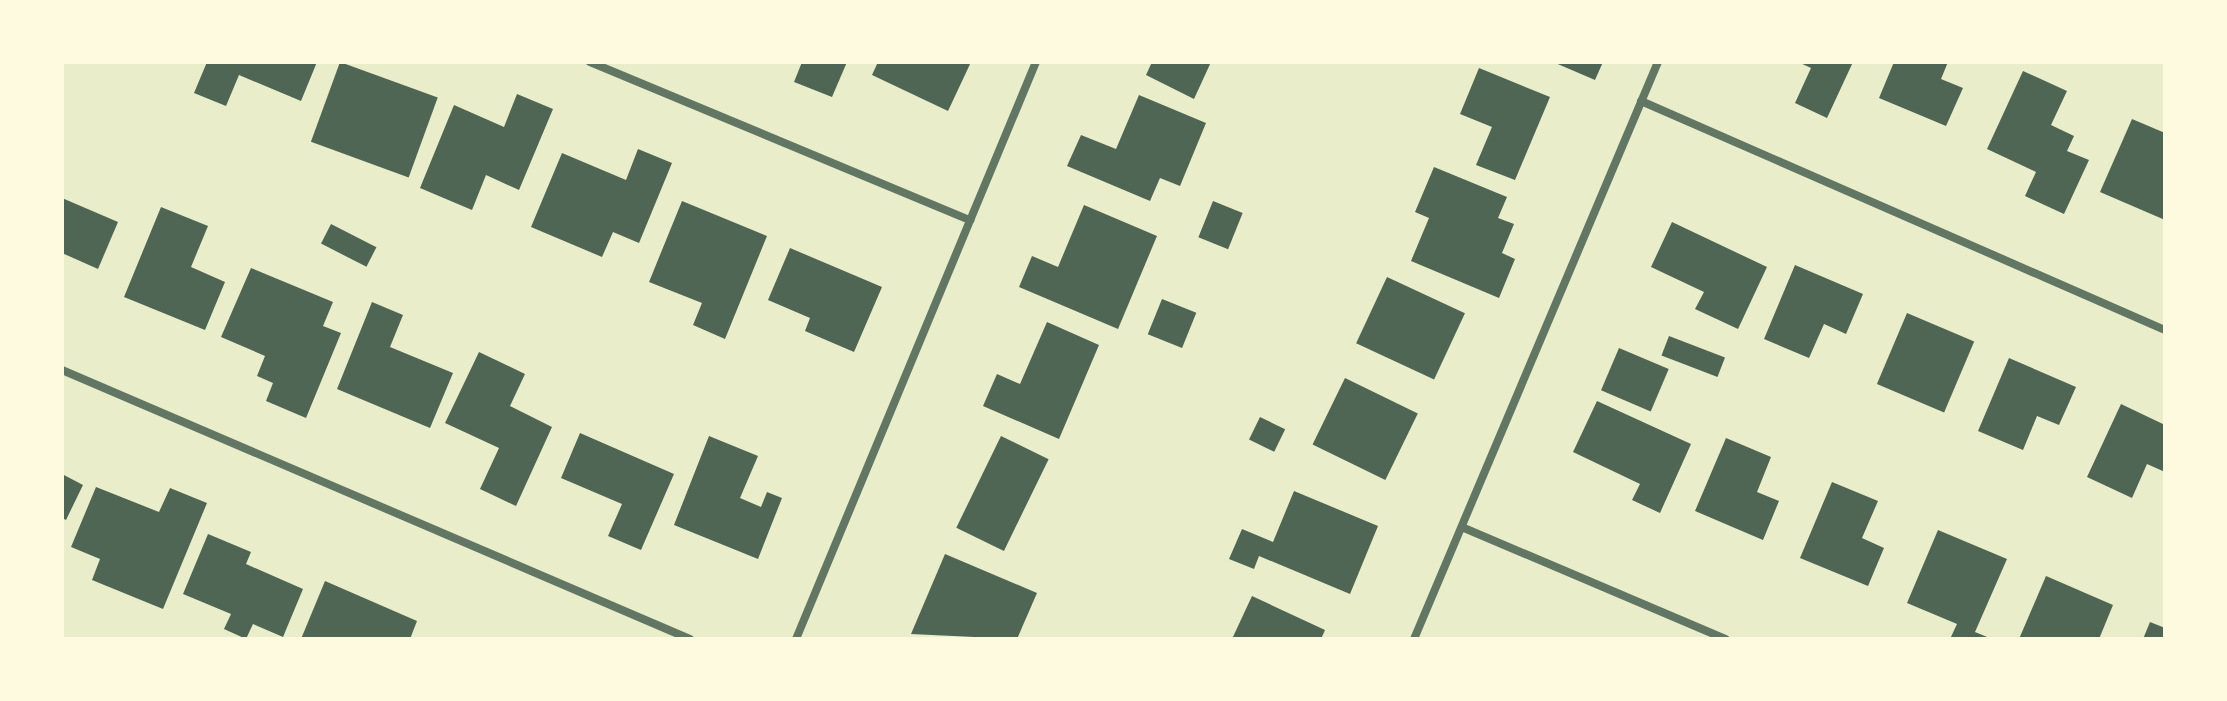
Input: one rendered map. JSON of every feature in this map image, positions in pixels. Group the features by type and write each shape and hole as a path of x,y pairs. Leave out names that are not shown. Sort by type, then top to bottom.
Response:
{"street":[{"path":"590,62 970,220"},
{"path":"796,639 1036,62"},
{"path":"1414,639 1464,528 1658,62"},
{"path":"1641,101 2165,330"},
{"path":"62,370 690,639"},
{"path":"1464,528 1725,639"}],"building":[{"path":"207,62 317,62 301,101 239,75 226,106 194,93"},
{"path":"340,62 438,98 409,177 311,142"},
{"path":"802,62 847,62 832,97 794,82"},
{"path":"878,62 971,62 948,111 872,75"},
{"path":"1152,62 1211,62 1194,99 1146,75"},
{"path":"1553,62 1603,62 1595,80"},
{"path":"1798,62 1853,62 1827,118 1795,103 1811,68"},
{"path":"1894,62 1948,62 1941,79 1963,88 1946,126 1879,98"},
{"path":"1479,68 1550,97 1515,180 1476,165 1492,127 1460,114"},
{"path":"2023,71 2067,91 2051,125 2074,136 2067,151 2089,160 2064,214 2025,196 2036,172 1987,149"},
{"path":"517,94 553,109 519,190 486,175 472,210 420,188 454,105 504,127"},
{"path":"1139,95 1206,123 1180,186 1160,178 1150,201 1067,166 1081,135 1116,149"},
{"path":"2132,119 2165,133 2165,220 2100,192"},
{"path":"638,149 672,163 639,243 613,232 602,257 531,227 562,153 626,180"},
{"path":"1434,167 1507,197 1498,218 1514,224 1502,253 1515,259 1499,298 1411,261 1429,218 1415,212"},
{"path":"62,198 118,222 98,269 62,253"},
{"path":"682,201 767,236 725,339 693,325 702,303 649,282"},
{"path":"1213,201 1243,213 1228,249 1198,237"},
{"path":"1084,205 1157,236 1118,329 1019,287 1032,256 1058,267"},
{"path":"161,207 208,226 191,267 225,282 205,330 124,297"},
{"path":"1672,222 1767,267 1738,329 1695,309 1704,292 1651,267"},
{"path":"331,224 376,247 366,267 321,244"},
{"path":"790,248 882,287 854,352 805,331 810,318 768,300"},
{"path":"1795,265 1863,294 1846,334 1824,324 1809,358 1764,339"},
{"path":"251,268 333,302 323,326 341,333 306,418 266,401 273,383 257,376 265,356 221,337"},
{"path":"1387,277 1465,313 1434,380 1356,343"},
{"path":"1162,299 1196,313 1182,348 1148,334"},
{"path":"372,302 403,315 390,347 453,373 430,428 337,389"},
{"path":"1907,313 1974,342 1944,412 1877,384"},
{"path":"1047,322 1099,345 1059,439 983,406 997,374 1020,384"},
{"path":"1669,336 1725,358 1717,377 1661,356"},
{"path":"1619,348 1669,369 1651,411 1601,390"},
{"path":"479,352 525,374 510,406 552,427 516,506 480,489 499,448 445,423"},
{"path":"2009,358 2076,387 2059,425 2037,416 2023,450 1978,431"},
{"path":"1345,378 1418,414 1385,480 1313,445"},
{"path":"1597,401 1691,444 1660,513 1632,500 1640,484 1573,452"},
{"path":"2121,404 2165,425 2165,472 2147,464 2132,498 2087,477"},
{"path":"1260,417 1285,429 1274,452 1249,439"},
{"path":"580,433 674,474 641,550 608,536 622,504 561,478"},
{"path":"709,436 758,456 740,498 761,507 767,492 782,498 758,559 674,525"},
{"path":"1001,436 1049,459 1004,551 956,528"},
{"path":"1726,438 1771,457 1757,492 1779,501 1763,540 1695,511"},
{"path":"62,474 83,485 66,520 62,518"},
{"path":"1832,482 1878,501 1862,538 1884,548 1868,586 1800,558"},
{"path":"96,487 159,512 170,488 207,503 163,609 92,580 100,559 71,547"},
{"path":"1294,491 1378,526 1350,594 1259,556 1254,569 1229,559 1242,529 1273,542"},
{"path":"1938,530 2007,559 1975,632 1992,639 1950,639 1957,624 1907,603"},
{"path":"208,534 251,552 246,564 303,589 283,637 253,624 246,639 224,629 231,614 183,594"},
{"path":"945,554 1037,593 1017,639 911,634"},
{"path":"2046,576 2113,605 2099,639 2019,639"},
{"path":"325,581 417,621 410,639 301,639"},
{"path":"1252,596 1325,630 1321,639 1232,639"},
{"path":"2150,622 2165,628 2165,639 2143,639"}]}
